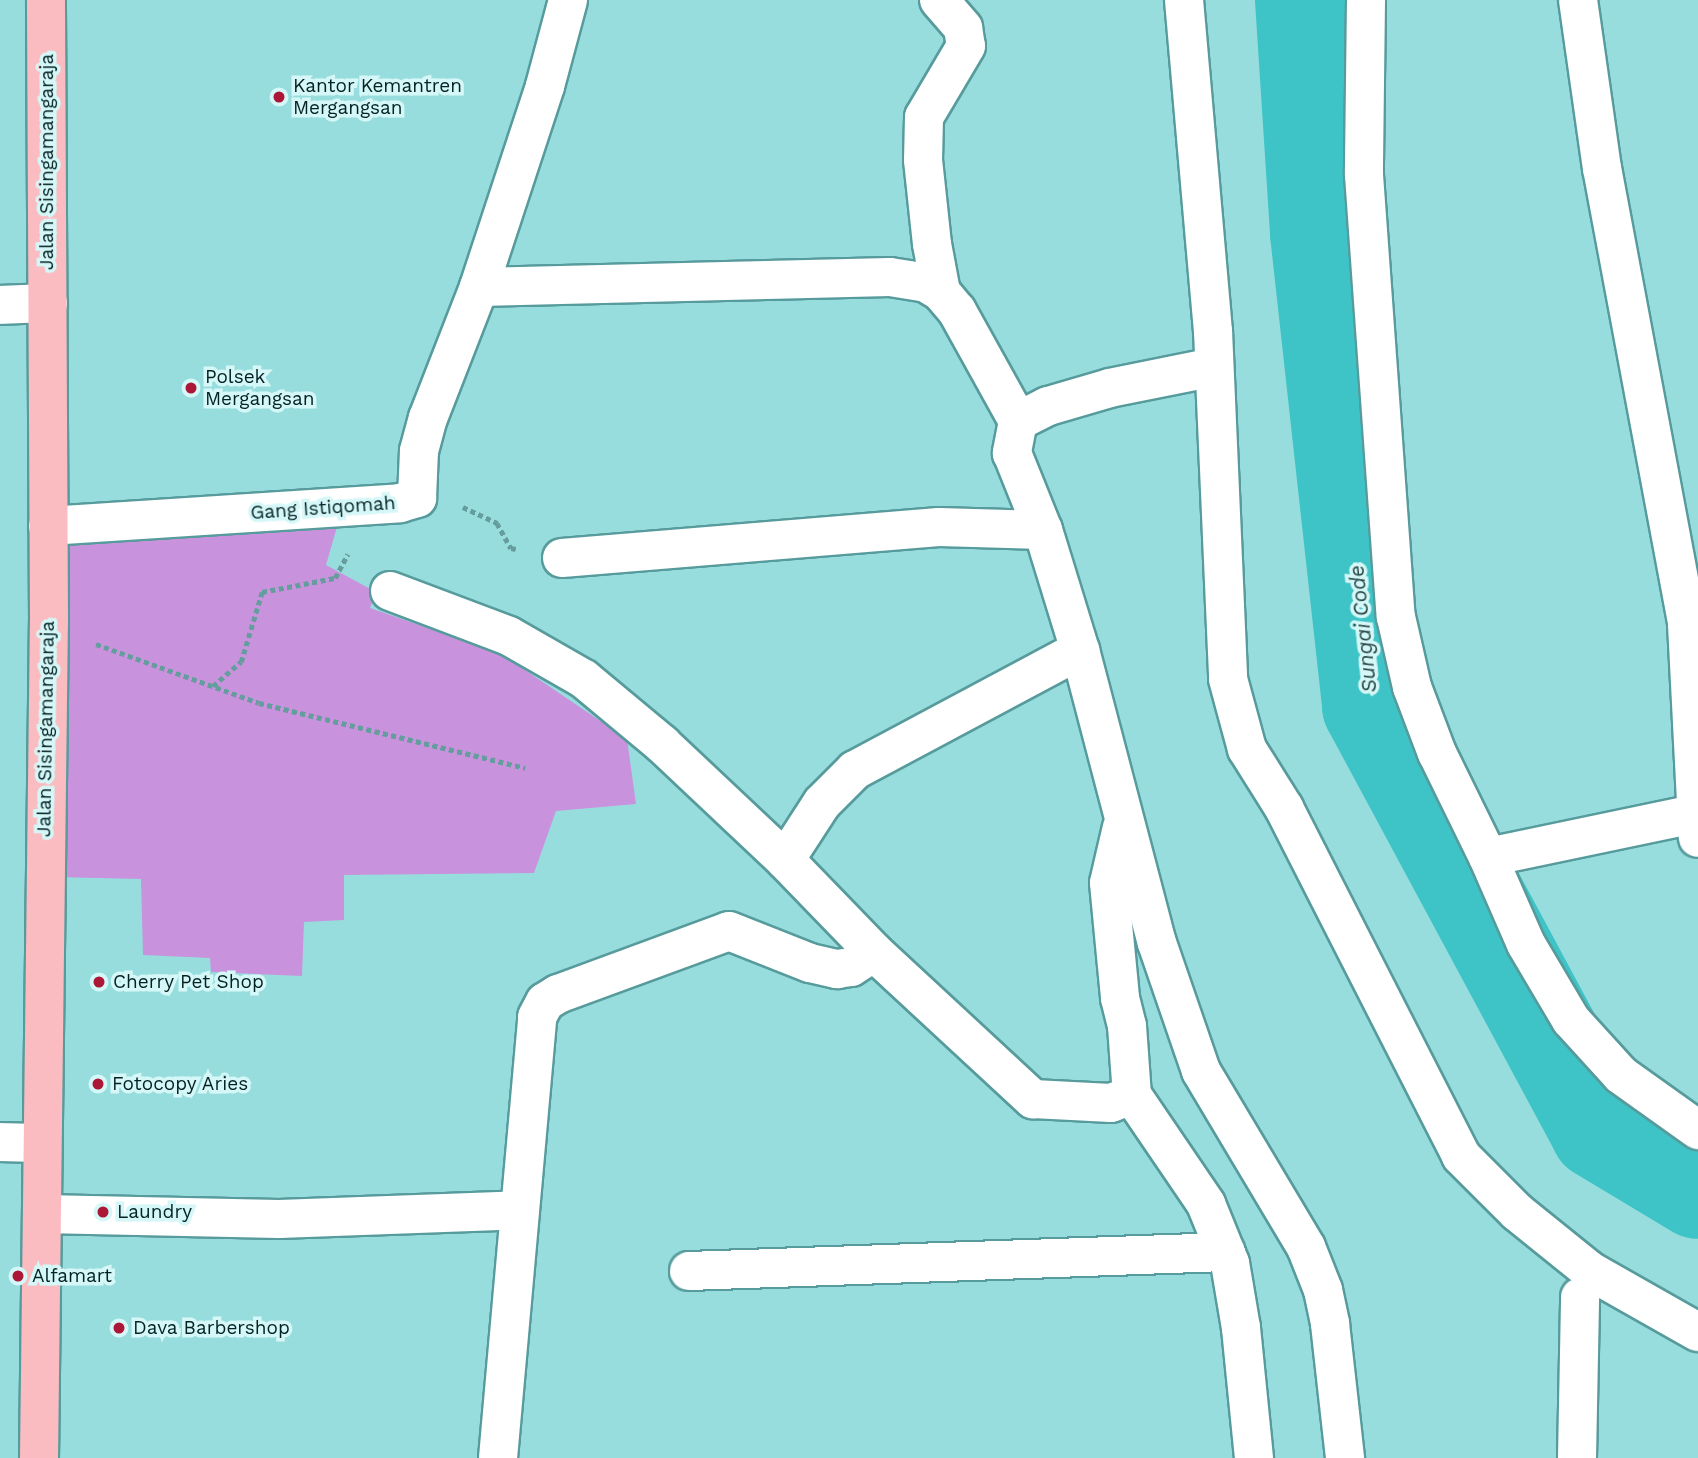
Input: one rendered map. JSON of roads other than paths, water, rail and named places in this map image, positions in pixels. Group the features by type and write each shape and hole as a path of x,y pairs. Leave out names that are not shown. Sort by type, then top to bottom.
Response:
{"main road":[{"name":"Jalan Sisingamangaraja","path":"39,1458 49,621 46,0"}],"street":[{"name":"Gang Istiqomah","path":"48,526 400,503 417,498 419,451 428,418 479,287 545,86 568,0"},
{"path":"939,0 963,28 966,46 924,117 923,160 932,244 941,292"},
{"path":"1184,0 1214,367 1228,679 1247,749 1284,808 1461,1156 1517,1213 1591,1271 1698,1332"},
{"path":"1366,0 1364,175 1396,617 1412,687 1437,753 1488,857 1526,944 1571,1020 1621,1075 1698,1130"},
{"path":"1488,857 1696,828 1693,626 1602,168 1578,0"},
{"path":"479,287 890,277 926,283 941,292 957,311 1018,421 1012,453 1043,530 1080,650 1123,822 1157,943 1201,1071 1306,1248 1323,1290 1331,1324 1345,1458"},
{"path":"0,305 48,303"},
{"path":"1018,421 1048,406 1110,388 1214,367"},
{"path":"562,558 939,527 1043,530"},
{"path":"390,591 509,636 583,679 662,744 785,860 874,952 1033,1099 1111,1103 1132,1096"},
{"path":"785,860 822,803 855,770 1080,650"},
{"path":"1123,822 1109,883 1120,998 1127,1026 1132,1096 1206,1204 1226,1252 1241,1328 1254,1458"},
{"path":"498,1458 537,1017 545,1002 558,994 729,931 810,963 837,969 851,967 874,952"},
{"path":"0,1142 41,1143"},
{"path":"43,1214 279,1219 520,1210"},
{"path":"689,1270 1226,1252"},
{"path":"1577,1458 1580,1297"}],"waterway":[{"name":"Sungai Code","path":"1305,0 1320,233 1372,706 1600,1130 1698,1189"}],"place":[{"name":"Kantor Kemantren Mergangsan","path":"279,97"},
{"name":"Polsek Mergangsan","path":"191,388"},
{"name":"Cherry Pet Shop","path":"99,982"},
{"name":"Fotocopy Aries","path":"98,1084"},
{"name":"Laundry","path":"103,1212"},
{"name":"Alfamart","path":"18,1276"},
{"name":"Dava Barbershop","path":"119,1328"}]}
